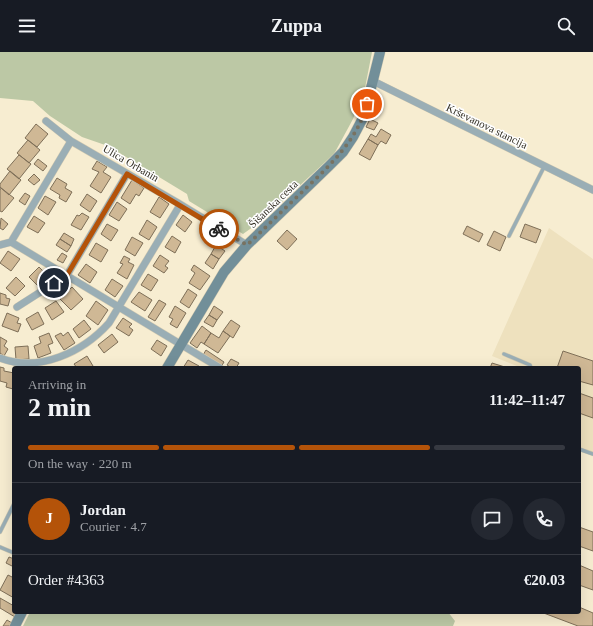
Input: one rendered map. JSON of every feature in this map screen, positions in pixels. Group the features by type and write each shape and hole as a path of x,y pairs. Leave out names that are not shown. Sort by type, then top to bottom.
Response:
{"main road":[{"name":"Šišanska cesta","path":"168,366 224,272 247,245 343,152 364,116 380,52"},
{"path":"15,626 21,614"}],"street":[{"name":"Krševanova stancija","path":"373,82 593,190"},
{"name":"Ulica Orbanin","path":"46,121 71,141 180,204 247,245"},
{"path":"0,245 11,242 71,141"},
{"path":"17,307 67,275 127,174"},
{"path":"0,358 20,364 44,365 94,339 109,323 120,307 180,204"},
{"path":"11,242 217,366"}],"lane":[{"path":"509,236 544,166"},
{"path":"504,354 530,366"},
{"path":"581,450 593,454"},
{"path":"0,532 12,508"},
{"path":"0,547 12,552"}],"shaded area":[{"path":"549,228 593,259 593,455 581,451 581,366 517,366 492,356"}],"green space":[{"path":"0,52 372,52 365,88 353,119 334,154 260,222 243,234 189,201 187,194 108,146 82,137 50,116 33,101 0,98"},
{"path":"29,614 450,614 455,621 453,626 23,626"}],"building":[{"path":"370,119 378,123 374,130 366,127"},
{"path":"36,124 48,134 37,147 25,138"},
{"path":"381,129 391,135 386,144 381,141 378,145 368,139 371,134 376,137"},
{"path":"368,139 378,145 370,160 359,154"},
{"path":"28,140 40,150 29,163 17,153"},
{"path":"19,155 31,164 19,179 7,169"},
{"path":"38,159 47,166 43,171 34,164"},
{"path":"97,161 107,167 103,172 111,177 101,193 90,186 99,172 92,169"},
{"path":"10,171 21,180 9,195 0,187 0,184"},
{"path":"34,174 40,180 34,185 28,180"},
{"path":"57,178 67,184 65,188 72,192 66,202 59,198 60,195 50,189"},
{"path":"132,180 144,188 139,196 136,194 130,204 121,198"},
{"path":"1,188 14,198 2,212 0,211"},
{"path":"25,193 30,196 25,205 19,201"},
{"path":"87,194 97,201 90,212 80,205"},
{"path":"45,196 56,202 48,215 38,208"},
{"path":"159,197 169,204 160,218 150,212"},
{"path":"117,202 127,209 119,221 109,215"},
{"path":"82,213 89,217 81,230 71,225 77,215 79,216"},
{"path":"183,215 192,222 185,232 176,225"},
{"path":"34,216 45,223 38,233 27,227"},
{"path":"1,218 8,224 3,230 0,228"},
{"path":"147,220 157,227 149,240 139,234"},
{"path":"107,224 118,230 111,241 101,234"},
{"path":"525,224 541,230 536,243 520,237"},
{"path":"467,226 483,234 479,242 463,234"},
{"path":"287,230 297,239 287,250 277,241"},
{"path":"494,231 506,237 500,251 487,245"},
{"path":"64,233 74,239 71,246 60,239"},
{"path":"172,236 181,242 175,253 165,247"},
{"path":"132,237 143,243 135,256 125,250"},
{"path":"60,239 71,246 67,252 56,245"},
{"path":"96,243 108,250 101,262 89,255"},
{"path":"216,245 225,251 219,259 211,254"},
{"path":"8,251 20,259 11,271 0,263"},
{"path":"62,253 67,256 63,263 57,260"},
{"path":"211,254 219,259 213,269 205,263"},
{"path":"160,255 169,261 165,266 168,268 164,273 153,266"},
{"path":"124,256 130,259 128,262 134,265 127,279 117,273 123,264 120,263"},
{"path":"86,264 97,272 90,283 78,275"},
{"path":"194,265 210,276 200,290 189,283 195,273 191,270"},
{"path":"39,267 49,277 39,287 29,277"},
{"path":"148,274 158,280 151,291 141,285"},
{"path":"16,277 25,286 15,296 6,288"},
{"path":"112,279 123,286 115,297 105,290"},
{"path":"72,287 83,299 71,310 60,299"},
{"path":"188,289 197,295 189,308 180,302"},
{"path":"139,292 152,300 145,311 131,302"},
{"path":"0,293 6,295 6,298 10,299 8,306 0,304"},
{"path":"159,300 166,304 155,321 148,317"},
{"path":"56,301 64,312 52,320 45,308"},
{"path":"96,301 108,310 98,325 86,316"},
{"path":"175,306 186,313 177,328 170,324 173,319 169,317"},
{"path":"214,306 223,312 217,320 209,315"},
{"path":"38,312 44,324 32,330 26,319"},
{"path":"7,313 19,318 17,323 21,324 18,332 2,326"},
{"path":"209,315 217,320 213,327 204,322"},
{"path":"123,318 132,324 129,327 133,330 129,336 116,328"},
{"path":"84,320 91,329 79,338 73,329"},
{"path":"231,320 240,326 233,338 223,331"},
{"path":"202,326 211,333 204,344 201,342 197,348 190,343"},
{"path":"223,331 230,336 218,353 204,344 211,333 219,338"},
{"path":"68,332 75,343 64,350 55,336 61,333 63,336"},
{"path":"49,333 53,343 48,345 51,353 38,358 34,346 41,343 39,337"},
{"path":"112,334 118,342 104,353 98,345"},
{"path":"0,337 7,341 4,346 8,349 4,356 0,353"},
{"path":"157,340 167,346 161,356 151,349"},
{"path":"28,346 29,359 16,360 15,347"},
{"path":"206,350 224,362 222,366 220,366 203,355"},
{"path":"563,351 593,361 593,385 581,382 581,366 558,366"},
{"path":"87,356 93,366 76,366 74,364"},
{"path":"231,359 239,363 237,366 227,365"},
{"path":"188,360 199,366 184,366"},
{"path":"492,363 502,366 491,366"},
{"path":"0,367 4,368 4,371 12,373 12,389 6,387 7,383 0,381"},
{"path":"581,394 593,398 593,418 581,414"},
{"path":"581,528 593,532 593,551 581,547"},
{"path":"9,557 12,558 12,566 6,563"},
{"path":"581,566 593,571 593,590 581,586"},
{"path":"8,575 12,577 12,597 0,590"},
{"path":"0,598 12,605 12,614 16,614 15,617 0,608"},
{"path":"581,608 593,613 593,626 578,626 546,614 581,614"},
{"path":"7,620 12,623 10,626 3,626"}],"way so far":[{"path":"219,229 247,245 343,152 364,116 367,104"}],"route":[{"path":"54,283 67,275 97,222 127,174 180,204 219,229"}]}
